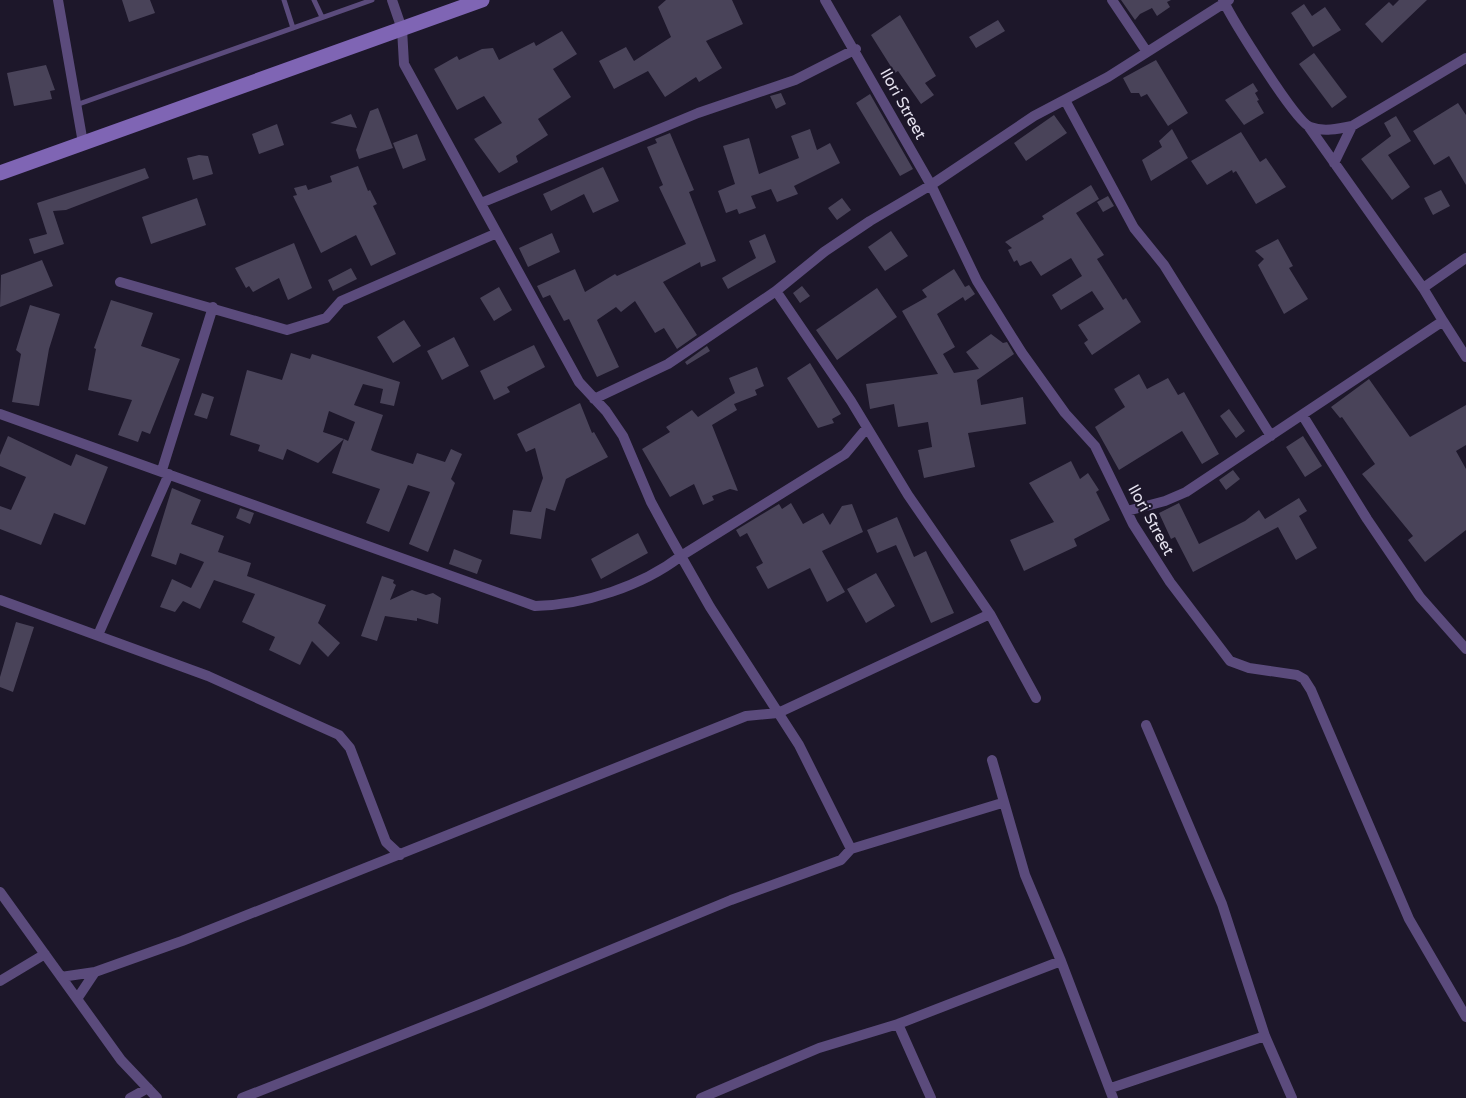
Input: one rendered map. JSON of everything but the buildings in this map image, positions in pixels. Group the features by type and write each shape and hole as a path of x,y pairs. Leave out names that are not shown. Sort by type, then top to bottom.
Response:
{"main road":[{"path":"0,173 482,0"}],"street":[{"path":"58,0 83,143"},
{"path":"392,0 402,29 404,64 579,382 606,411 624,436 651,502 710,607 799,745 851,849"},
{"name":"Ilori Street","path":"825,0 856,49 931,185 977,281 1065,413 1095,446 1127,511 1170,582 1230,661 1304,679 1409,919 1466,1017"},
{"path":"1112,0 1147,52"},
{"path":"594,399 668,364 776,291 842,239 931,185 1013,129 1108,77 1225,1 1259,60 1423,288 1466,357"},
{"path":"481,203 698,113 795,80 856,49"},
{"path":"1309,127 1330,130 1352,126 1466,58"},
{"path":"1065,100 1134,228 1164,265 1271,436"},
{"path":"1334,163 1352,126"},
{"path":"120,282 287,330 313,324 326,318 341,301 497,233"},
{"path":"1423,288 1466,258"},
{"path":"776,291 990,614 1036,698"},
{"path":"99,635 166,472 213,307"},
{"path":"1127,511 1165,501 1186,492 1443,321"},
{"path":"0,414 535,606 552,606 597,596 660,572 681,556 845,454 866,429"},
{"path":"1303,416 1367,519 1420,597 1466,649"},
{"path":"0,600 208,676 339,735 350,748 386,842 400,855"},
{"path":"61,976 95,972 378,864 746,716 778,713 990,614"},
{"path":"1146,725 1222,904 1265,1036 1292,1098"},
{"path":"992,760 1002,802 1025,875 1112,1093 1265,1036"},
{"path":"242,1098 480,1004 731,900 841,860 851,849 1002,802"},
{"path":"378,864 386,842"},
{"path":"0,892 121,1060 158,1098"},
{"path":"0,981 45,954"},
{"path":"700,1098 819,1048 898,1024 1061,961"},
{"path":"77,999 95,972"},
{"path":"898,1024 931,1098"},
{"path":"130,1098 147,1088"}],"lane":[{"path":"284,0 293,28"},
{"path":"314,0 322,17"},
{"path":"76,105 372,0"}]}
